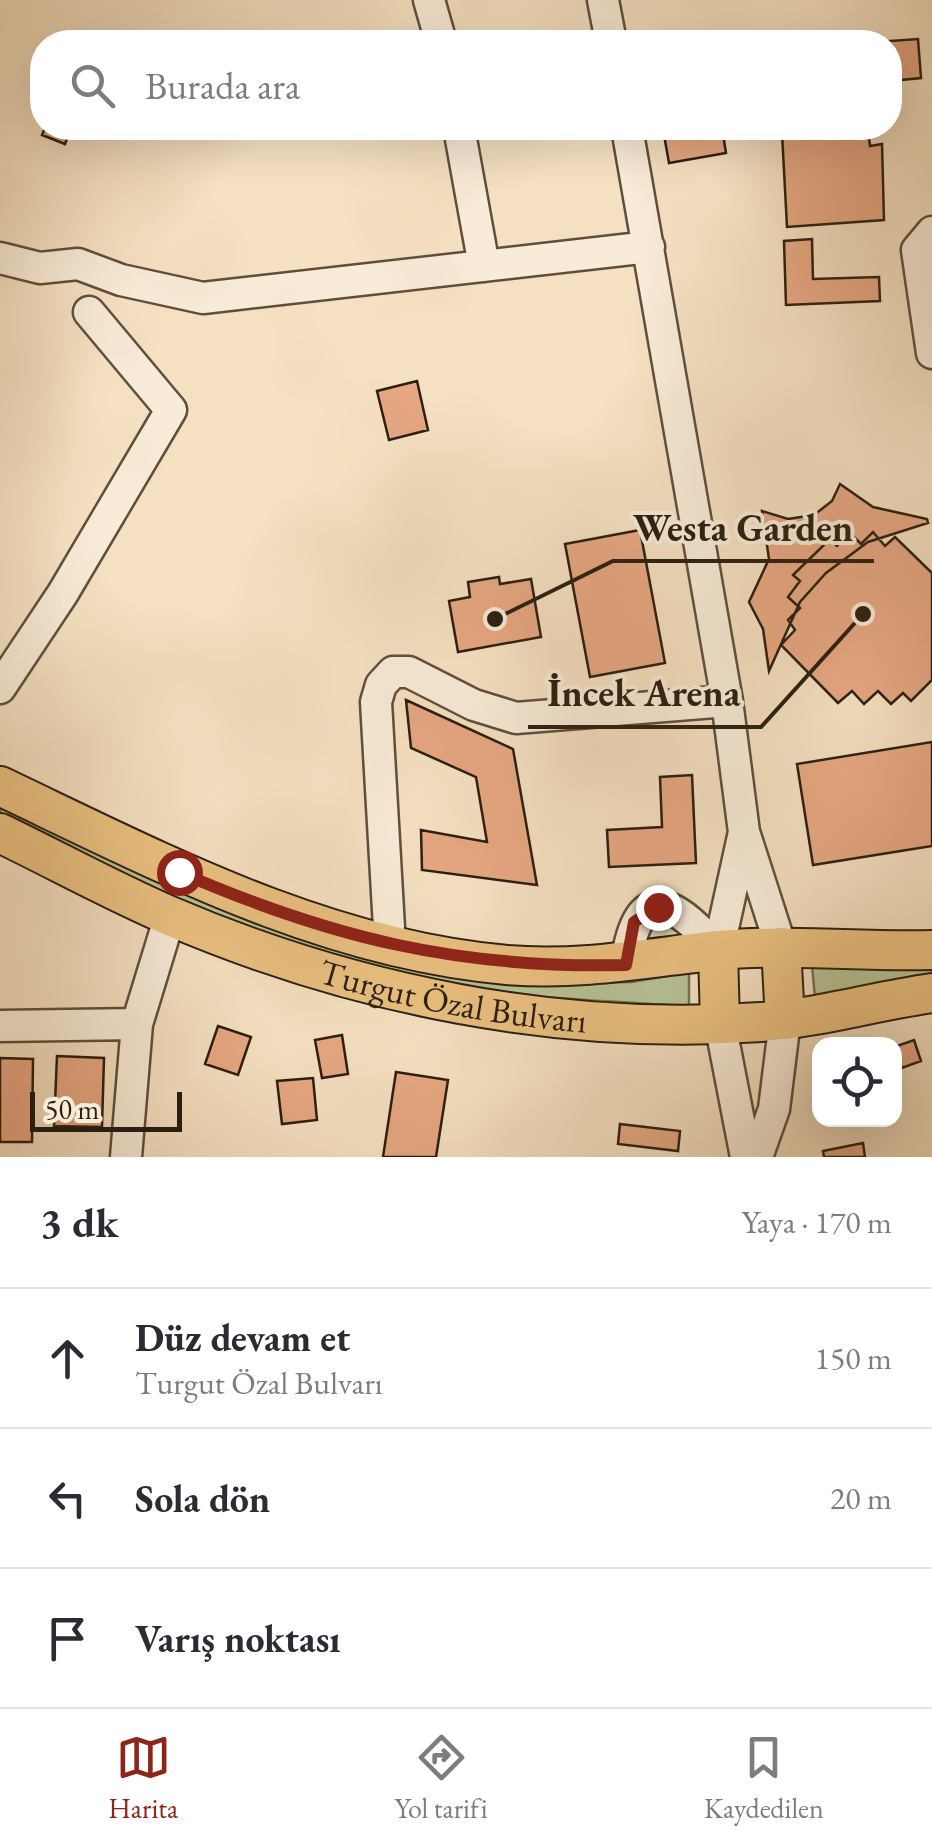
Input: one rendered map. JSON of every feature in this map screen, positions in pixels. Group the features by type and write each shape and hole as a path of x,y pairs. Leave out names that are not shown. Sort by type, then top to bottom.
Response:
{"main road":[{"name":"Turgut Özal Bulvarı","path":"0,786 236,896 390,945 509,965 626,965 718,950 781,947 932,950"},
{"name":"Turgut Özal Bulvarı","path":"0,833 170,916 328,974 390,992 545,1016 720,1023 786,1020 932,993"},
{"path":"781,947 786,1020"},
{"path":"718,950 720,1023"}],"street":[{"path":"429,0 438,30"},
{"path":"603,0 609,30"},
{"path":"461,140 484,266"},
{"path":"629,140 727,701 744,832 781,947"},
{"path":"932,232 917,250 932,353"},
{"path":"0,258 40,268 78,264 121,280 202,298 649,246"},
{"path":"0,688 63,593 171,410 90,312"},
{"path":"390,945 376,702 381,684 393,672 409,672 474,705 516,718 727,701"},
{"path":"718,950 744,832"},
{"path":"626,965 634,922 658,907 681,910 718,950"},
{"path":"126,1157 137,1024 170,916"},
{"path":"757,1157 774,1110 786,1020"},
{"path":"720,1023 746,1157"},
{"path":"0,1026 137,1024"}],"green space":[{"path":"0,802 535,984 632,982 689,972 689,1007 479,990 356,964 201,909 0,819"},
{"path":"812,965 872,969 932,966 932,978 815,998"}],"building":[{"path":"918,39 921,78 902,80 902,40"},
{"path":"665,140 724,140 726,153 669,163"},
{"path":"782,140 869,140 870,146 882,144 884,220 787,227"},
{"path":"812,239 813,279 879,277 880,301 786,305 784,241"},
{"path":"417,381 428,430 389,440 377,391"},
{"path":"840,484 873,507 927,519 928,523 868,542 826,573 800,602 769,671 763,629 749,602 769,559 762,511 788,519 814,515 832,501"},
{"path":"640,530 665,663 590,677 565,544"},
{"path":"849,532 861,544 873,532 885,546 895,537 932,573 932,680 911,701 903,693 891,704 878,691 864,704 852,691 838,703 781,645 795,630 788,620 800,608 788,597 800,581 793,575 830,539 837,546"},
{"path":"499,577 500,584 531,579 541,637 458,652 449,601 470,597 468,582"},
{"path":"406,700 513,749 537,885 422,870 421,830 487,842 476,777 411,748"},
{"path":"932,742 932,846 813,865 797,764"},
{"path":"692,775 696,863 609,867 607,830 662,827 660,777"},
{"path":"218,1026 251,1037 238,1075 205,1064"},
{"path":"342,1035 348,1074 322,1078 315,1040"},
{"path":"914,1040 921,1061 902,1068 902,1044"},
{"path":"57,1056 104,1058 102,1127 54,1126"},
{"path":"0,1058 33,1059 32,1142 0,1142"},
{"path":"396,1072 448,1080 436,1157 383,1157"},
{"path":"313,1078 317,1120 282,1124 277,1081"},
{"path":"620,1124 680,1131 678,1151 618,1144"},
{"path":"863,1143 865,1157 824,1157 823,1151"}],"place":[{"name":"İncek Arena","path":"863,614"},
{"name":"Westa Garden","path":"495,619"}],"route":[{"path":"179,872 336,930 390,945 509,965 626,965 634,922 642,913 658,907"}]}
